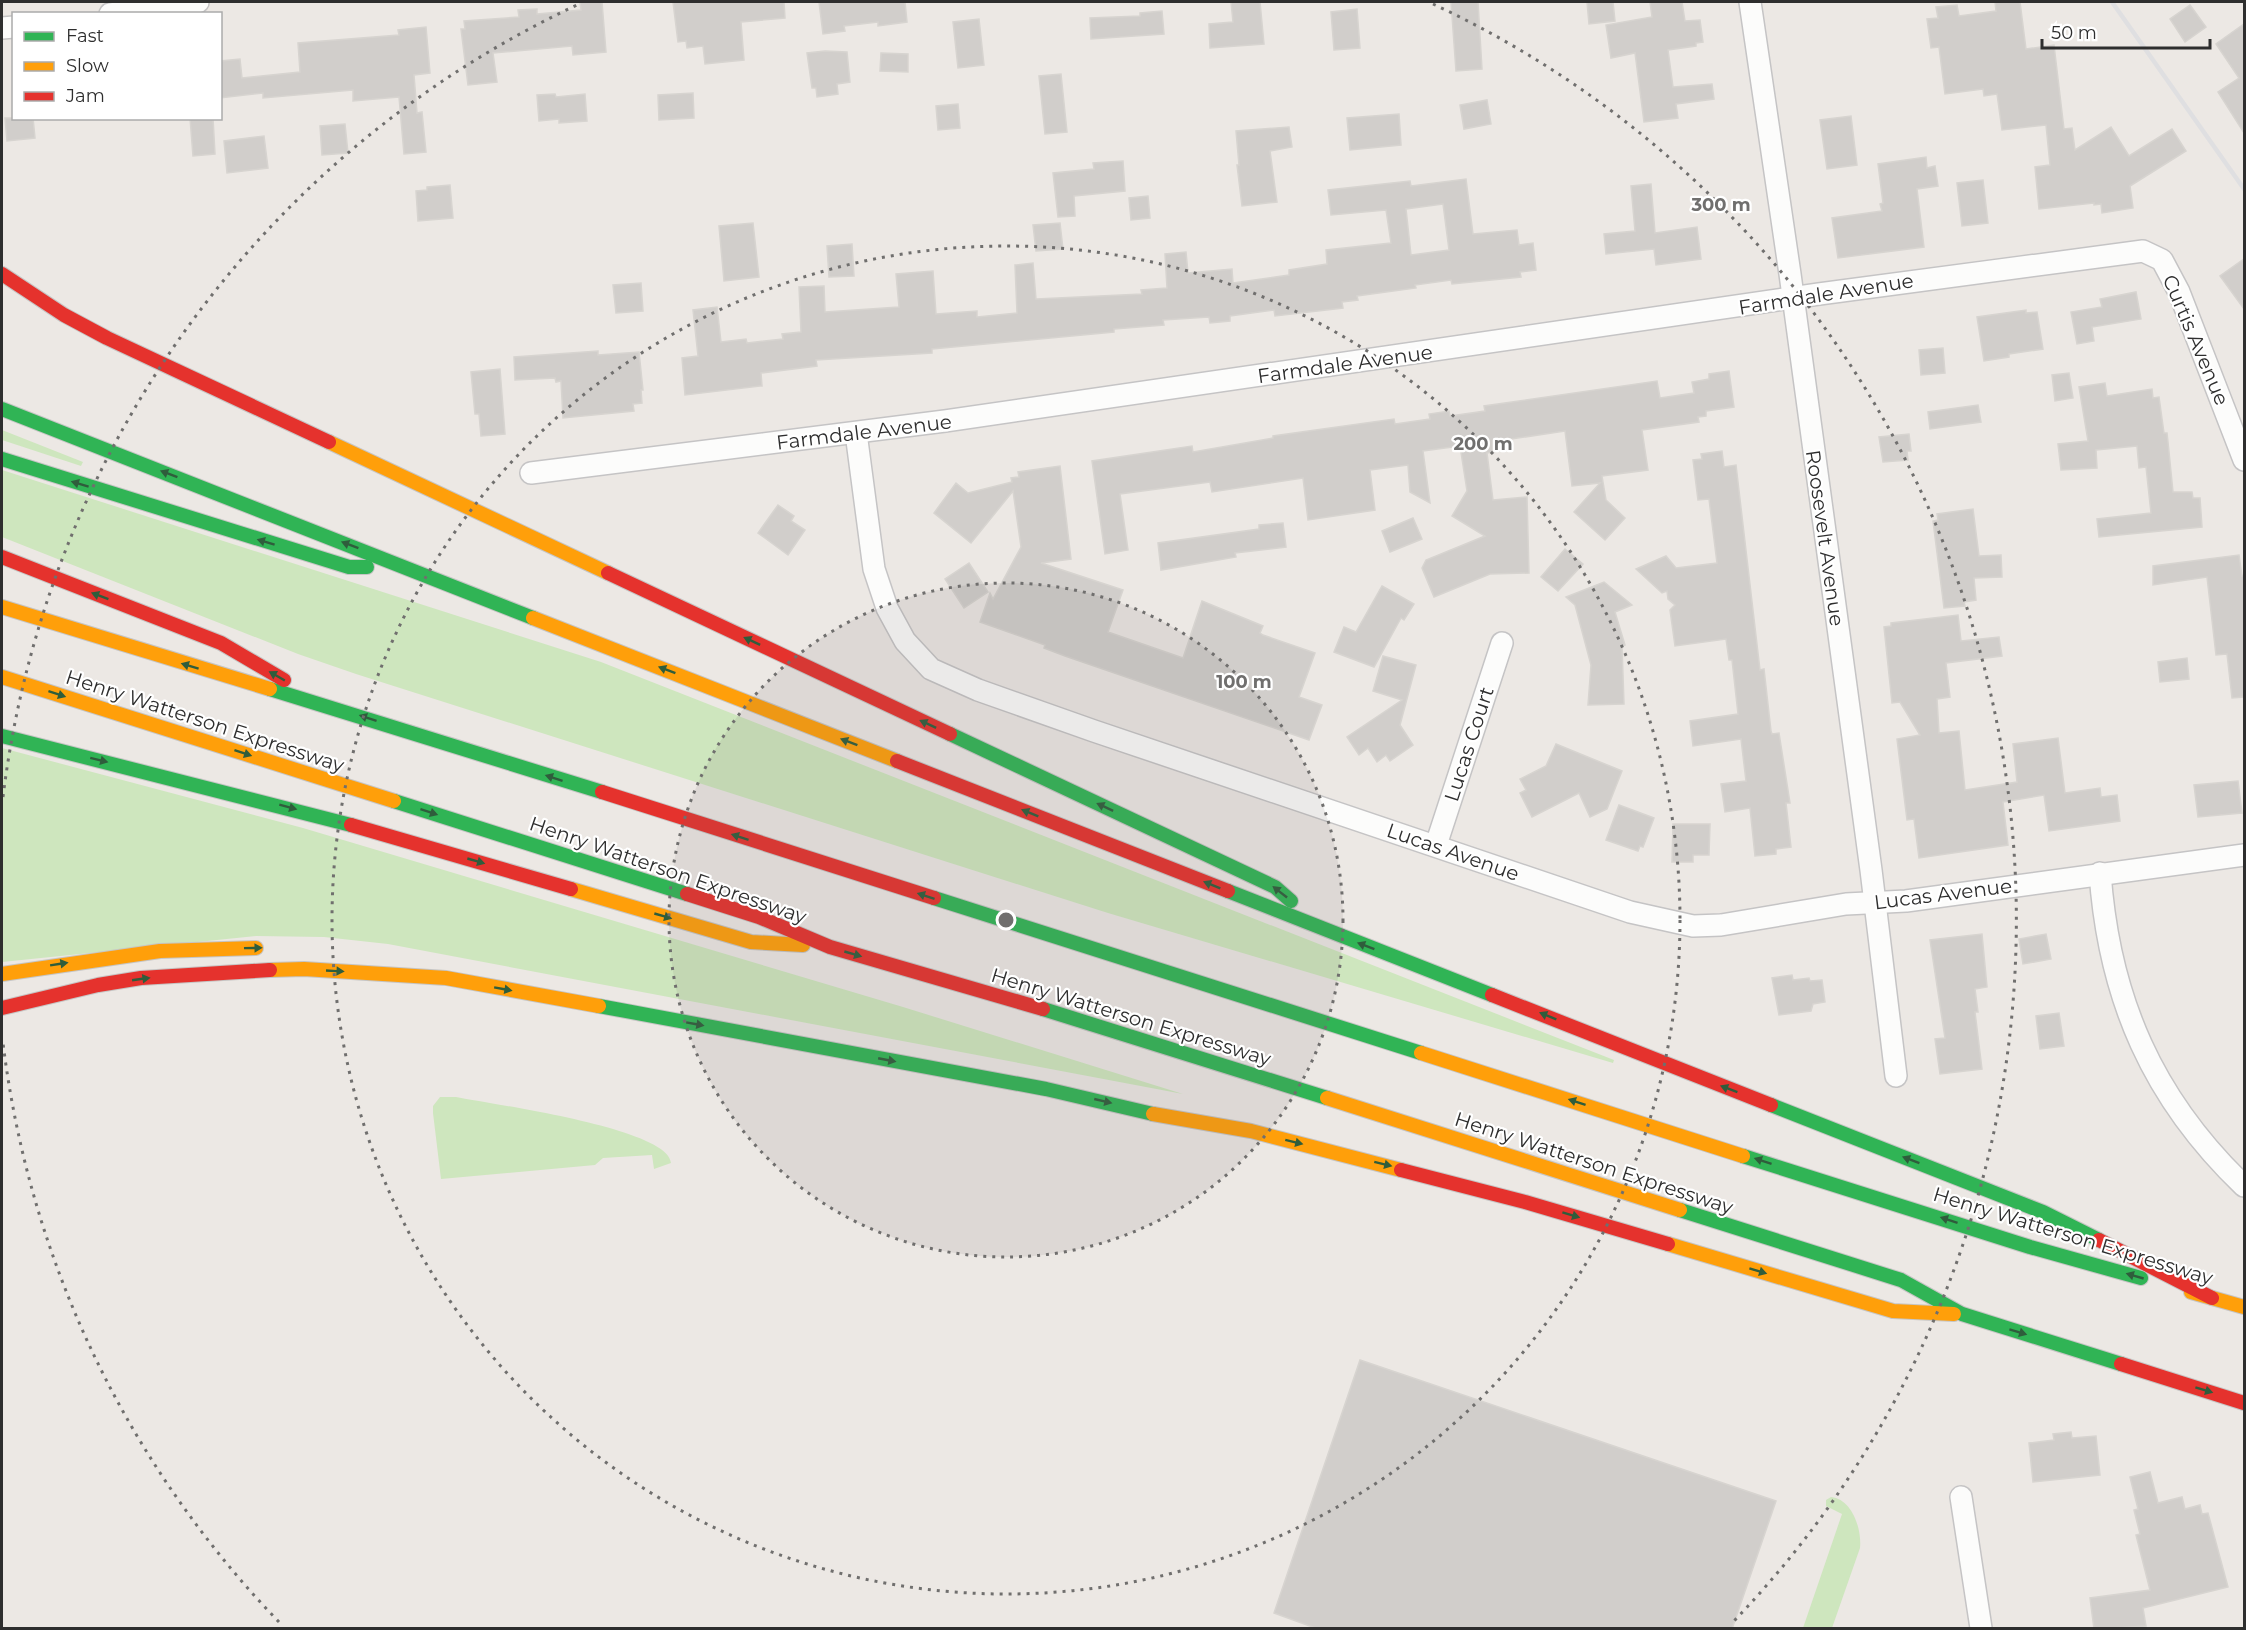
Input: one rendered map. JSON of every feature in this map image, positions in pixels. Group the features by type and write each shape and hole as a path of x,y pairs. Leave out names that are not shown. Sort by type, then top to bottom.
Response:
{"highway":[{"path":"2,274 64,315 107,338 1275,887 1325,930"},
{"path":"2,409 2043,1212 2212,1298"},
{"path":"2,459 348,567 405,567"},
{"path":"2,557 221,643 327,705"},
{"name":"Henry Watterson Expressway","path":"2,607 196,668 327,705 2030,1247 2244,1307"},
{"name":"Henry Watterson Expressway","path":"2,677 748,914 830,947 1107,1028 1901,1280 1962,1314 2244,1403"},
{"path":"2,736 357,826 751,942 830,947"},
{"path":"2,974 69,962 160,951 276,947"},
{"path":"410,962 446,978"},
{"path":"2,1008 98,985 141,978 224,970 304,969 446,978 1046,1089 1173,1118 1251,1131 1515,1199 1893,1311 1962,1314"}],"street":[{"path":"125,12 198,2"},
{"name":"Roosevelt Avenue","path":"1750,2 1793,298 1875,903 1896,1076"},
{"name":"Farmdale Avenue","path":"531,473 856,433 2120,252 2143,251 2157,256"},
{"name":"Curtis Avenue","path":"2157,256 2179,292 2244,460"},
{"name":"Lucas Avenue","path":"856,433 874,569 887,608 905,641 931,669 978,690 1094,731 1630,912 1693,926 1721,925 1846,904 1875,903 2244,855"},
{"name":"Lucas Court","path":"1436,845 1502,643"},
{"path":"2100,873 2103,909 2120,992 2148,1061 2191,1130 2244,1186"},
{"path":"1961,1497 1981,1629"}],"green space":[{"path":"2,430 83,462 81,466 2,440"},
{"path":"2,470 601,662 1614,1060 1613,1063 1108,913 298,654 2,537"},
{"path":"2,748 303,828 903,1007 1183,1094 388,944 324,937 256,936 2,962"},
{"path":"440,1097 456,1097 538,1112 611,1129 641,1139 663,1150 671,1163 654,1169 652,1155 603,1158 595,1165 441,1179 433,1113 433,1106"},
{"path":"1831,1497 1845,1503 1854,1516 1859,1532 1860,1548 1832,1628 1803,1628 1842,1514 1826,1506 1826,1500"}],"building":[{"path":"580,2 602,2 606,52 573,55 572,46 493,53 497,82 468,85 461,29 465,29 464,21 519,17 518,10 537,9 537,14 581,10"},
{"path":"673,2 784,2 785,18 741,22 744,60 705,64 703,46 687,48 686,41 678,42"},
{"path":"819,2 905,2 907,22 878,26 878,22 844,26 845,31 823,34"},
{"path":"1231,2 1260,2 1264,44 1210,48 1209,24 1233,22"},
{"path":"1451,2 1478,2 1482,69 1456,71"},
{"path":"1587,2 1613,2 1615,21 1589,24"},
{"path":"1650,2 1682,2 1685,21 1700,20 1703,42 1696,43 1696,46 1668,50 1673,87 1712,84 1714,99 1676,104 1678,118 1644,122 1635,53 1611,58 1606,25 1652,17"},
{"path":"1995,2 2020,2 2026,49 2054,45 2064,129 2072,128 2075,150 2111,127 2129,156 2172,129 2186,151 2130,186 2133,208 2102,213 2101,204 2094,205 2094,203 2039,209 2035,167 2050,165 2046,125 2002,130 1997,94 1984,96 1983,89 1945,94 1939,47 1931,48 1927,19 1938,18 1936,7 1957,5 1959,16 1996,11"},
{"path":"2190,5 2206,27 2185,42 2170,19"},
{"path":"1357,9 1360,48 1334,50 1331,12"},
{"path":"1162,11 1164,34 1091,39 1090,18 1140,16 1140,13"},
{"path":"979,19 984,65 958,68 953,22"},
{"path":"2244,24 2244,133 2218,92 2239,78 2216,44"},
{"path":"426,27 430,73 414,75 417,113 422,112 426,152 404,154 399,97 353,101 353,90 263,98 263,93 222,98 222,61 240,59 242,78 300,72 298,43 399,35 398,30"},
{"path":"847,52 850,82 837,84 838,94 817,97 816,88 812,88 807,53"},
{"path":"881,53 908,54 908,72 880,71"},
{"path":"1061,74 1067,132 1045,134 1039,76"},
{"path":"693,93 694,118 659,120 658,95"},
{"path":"555,94 556,97 585,94 587,121 559,123 559,119 539,121 537,95"},
{"path":"1487,100 1491,124 1464,129 1460,105"},
{"path":"958,104 960,128 938,130 936,106"},
{"path":"1399,114 1401,145 1350,150 1347,118"},
{"path":"1851,116 1857,165 1827,169 1820,120"},
{"path":"5,118 33,120 35,138 7,141"},
{"path":"190,120 213,120 215,154 193,156"},
{"path":"345,124 348,153 322,155 320,126"},
{"path":"1289,127 1292,147 1270,151 1277,202 1242,206 1236,131"},
{"path":"264,136 268,168 227,173 224,141"},
{"path":"1926,157 1927,168 1935,166 1938,186 1917,189 1924,247 1838,258 1832,218 1882,211 1878,164"},
{"path":"1123,161 1125,191 1074,196 1075,216 1058,217 1053,173 1094,169 1093,163"},
{"path":"1466,179 1473,234 1517,230 1519,245 1533,243 1536,270 1520,272 1521,277 1452,284 1451,280 1415,285 1416,288 1357,296 1358,300 1342,302 1343,308 1275,316 1274,310 1230,316 1230,321 1210,323 1209,317 1163,320 1164,325 1114,329 1114,332 932,349 932,353 816,360 817,366 761,373 762,386 685,395 682,358 698,356 693,310 717,307 721,342 746,339 747,343 783,339 782,334 801,332 799,287 824,286 825,312 899,307 896,274 933,271 936,314 977,311 977,317 1017,313 1015,265 1033,263 1036,299 1142,294 1141,290 1167,288 1165,254 1186,252 1188,273 1232,269 1233,283 1289,275 1289,270 1327,264 1326,250 1391,243 1386,210 1331,215 1328,190 1410,181 1411,186","holes":["1443,204 1449,250 1411,255 1406,209"]},
{"path":"1983,180 1988,223 1962,226 1957,183"},
{"path":"1651,184 1655,233 1697,227 1701,259 1656,265 1654,249 1606,254 1604,234 1635,231 1631,186"},
{"path":"450,185 453,218 418,221 416,191 427,190 427,187"},
{"path":"1148,196 1150,218 1131,220 1129,198"},
{"path":"753,223 759,277 724,281 719,226"},
{"path":"1060,223 1063,249 1036,251 1033,225"},
{"path":"852,244 854,276 829,277 827,246"},
{"path":"2244,259 2244,309 2220,276"},
{"path":"641,283 643,311 616,313 613,285"},
{"path":"2136,292 2141,319 2092,327 2094,341 2077,344 2071,312 2102,307 2100,299"},
{"path":"2026,310 2026,313 2037,312 2043,349 2009,354 2009,357 1984,361 1977,317"},
{"path":"1943,348 1945,373 1921,375 1919,350"},
{"path":"598,351 598,355 639,352 642,403 633,404 634,411 563,418 561,381 556,382 555,378 515,380 514,357"},
{"path":"500,369 505,434 481,436 479,414 475,414 471,372"},
{"path":"1729,371 1734,407 1706,411 1706,416 1698,417 1699,422 1642,430 1648,470 1602,476 1606,500 1625,518 1605,540 1574,512 1600,483 1572,486 1565,431 1498,441 1499,451 1487,453 1493,500 1527,497 1529,573 1490,574 1434,597 1422,568 1426,560 1485,536 1452,516 1467,491 1460,446 1423,451 1430,503 1410,492 1408,465 1370,470 1375,510 1308,520 1303,478 1212,492 1210,482 1120,494 1128,550 1105,554 1092,461 1192,446 1193,452 1273,438 1273,436 1394,419 1395,424 1430,419 1429,414 1449,411 1450,416 1485,411 1484,406 1657,381 1660,398 1694,393 1692,382 1709,379 1709,374"},
{"path":"2069,373 2073,398 2055,401 2052,375"},
{"path":"2105,383 2107,396 2152,389 2153,398 2159,397 2164,433 2167,433 2173,492 2192,492 2193,498 2200,498 2202,527 2099,537 2097,519 2151,513 2146,467 2139,468 2137,446 2096,450 2097,468 2061,470 2058,444 2088,441 2079,387"},
{"path":"1978,405 1981,422 1930,429 1928,412"},
{"path":"1909,434 1911,451 1907,451 1908,460 1883,462 1879,437"},
{"path":"1722,451 1724,467 1736,465 1760,670 1764,669 1771,731 1772,734 1779,733 1790,803 1786,803 1791,847 1776,849 1776,854 1755,856 1750,808 1725,812 1721,784 1746,781 1741,739 1693,746 1690,721 1738,714 1732,660 1729,660 1726,639 1675,646 1670,610 1675,605 1668,599 1667,591 1662,593 1636,569 1666,556 1676,568 1717,563 1709,499 1698,500 1693,460 1702,459 1701,454"},
{"path":"1060,466 1071,559 1041,563 1123,590 1108,632 1183,658 1202,601 1263,626 1260,633 1263,635 1315,653 1299,697 1322,705 1309,740 1065,656 1044,648 1045,645 980,622 990,593 993,599 1021,547 1013,491 971,543 934,513 956,483 968,493 1012,482 1011,478 1019,477 1018,472"},
{"path":"778,505 794,516 791,521 805,530 788,555 758,533"},
{"path":"1973,509 1979,556 2001,555 2002,577 1974,578 1976,600 1964,602 1965,606 1944,608 1933,521 1938,520 1937,514"},
{"path":"1413,518 1422,539 1390,552 1382,531"},
{"path":"1283,523 1286,547 1235,553 1236,557 1161,570 1158,543 1259,529 1259,525"},
{"path":"1565,549 1583,564 1558,591 1541,577"},
{"path":"2239,555 2242,576 2244,575 2244,697 2232,698 2227,654 2216,655 2207,577 2153,585 2153,566"},
{"path":"969,563 988,592 964,608 945,579"},
{"path":"1604,582 1632,605 1615,612 1625,645 1622,646 1624,704 1588,705 1591,665 1575,605 1566,597"},
{"path":"1382,586 1414,604 1404,620 1401,618 1374,667 1334,652 1344,627 1356,632"},
{"path":"1958,615 1961,641 1999,637 2002,656 1946,663 1950,697 1937,699 1939,733 1959,731 1965,790 2017,782 2013,744 2058,738 2065,793 2100,788 2101,797 2117,795 2120,821 2049,831 2044,795 2003,802 2008,845 1919,858 1914,819 1907,820 1897,739 1920,735 1900,702 1892,703 1884,627 1891,626 1891,623"},
{"path":"1383,656 1416,665 1400,725 1413,745 1390,761 1386,755 1377,762 1368,748 1359,755 1347,737 1402,700 1373,691"},
{"path":"2187,658 2189,679 2160,682 2158,662"},
{"path":"1556,744 1622,771 1607,809 1590,817 1579,793 1532,817 1520,793 1526,790 1520,779 1546,766"},
{"path":"2238,781 2242,813 2198,817 2194,785"},
{"path":"1619,805 1654,818 1643,847 1640,846 1638,851 1606,840"},
{"path":"1673,824 1710,824 1709,855 1693,855 1693,862 1672,862"},
{"path":"1982,934 1987,987 1975,989 1978,1012 1975,1012 1982,1069 1940,1074 1935,1039 1945,1038 1930,940"},
{"path":"2046,934 2051,959 2023,964 2019,939"},
{"path":"1792,975 1793,980 1809,978 1810,981 1822,980 1825,1002 1813,1004 1811,1011 1779,1015 1772,978"},
{"path":"2059,1013 2064,1046 2040,1049 2036,1016"},
{"path":"1360,1360 1776,1501 1732,1629 1318,1629 1274,1613"},
{"path":"2071,1432 2072,1438 2096,1436 2100,1475 2033,1482 2029,1443 2054,1440 2053,1434"},
{"path":"2150,1472 2158,1503 2182,1497 2185,1509 2200,1505 2202,1514 2208,1513 2228,1587 2143,1608 2146,1626 2094,1629 2090,1598 2150,1590 2136,1535 2140,1534 2134,1510 2138,1509 2130,1477"}],"railway":[{"path":"2112,2 2244,189"}],"traffic: fast":[{"path":"2,409 533,618"},
{"path":"2,459 349,567 367,567"},
{"path":"270,689 602,792"},
{"path":"950,734 1275,887 1291,901"},
{"path":"2,736 351,825"},
{"path":"394,801 687,894"},
{"path":"1228,891 1492,995"},
{"path":"934,898 1421,1053"},
{"path":"599,1006 1046,1089 1153,1114"},
{"path":"1043,1009 1327,1098"},
{"path":"1771,1105 2043,1212 2099,1240"},
{"path":"1743,1156 2030,1247 2141,1278"},
{"path":"1680,1210 1901,1280 1962,1314 2121,1364"}],"traffic: slow":[{"path":"329,442 608,573"},
{"path":"2,607 270,689"},
{"path":"533,618 897,761"},
{"path":"2,677 394,801"},
{"path":"571,889 751,942 803,945"},
{"path":"2,974 160,951 256,948"},
{"path":"270,970 304,969 446,978 599,1006"},
{"path":"1421,1053 1743,1156"},
{"path":"1327,1098 1680,1210"},
{"path":"1153,1114 1251,1131 1401,1170"},
{"path":"1668,1244 1893,1311 1954,1314"},
{"path":"2191,1292 2244,1307"}],"traffic: jam":[{"path":"2,274 64,315 107,338 329,442"},
{"path":"2,557 221,643 284,680"},
{"path":"608,573 950,734"},
{"path":"897,761 1228,891"},
{"path":"602,792 934,898"},
{"path":"351,825 571,889"},
{"path":"687,894 759,917 830,947 1043,1009"},
{"path":"2,1008 98,985 141,978 270,970"},
{"path":"1492,995 1771,1105"},
{"path":"1401,1170 1525,1202 1668,1244"},
{"path":"2099,1240 2212,1298"},
{"path":"2121,1364 2244,1403"}]}
